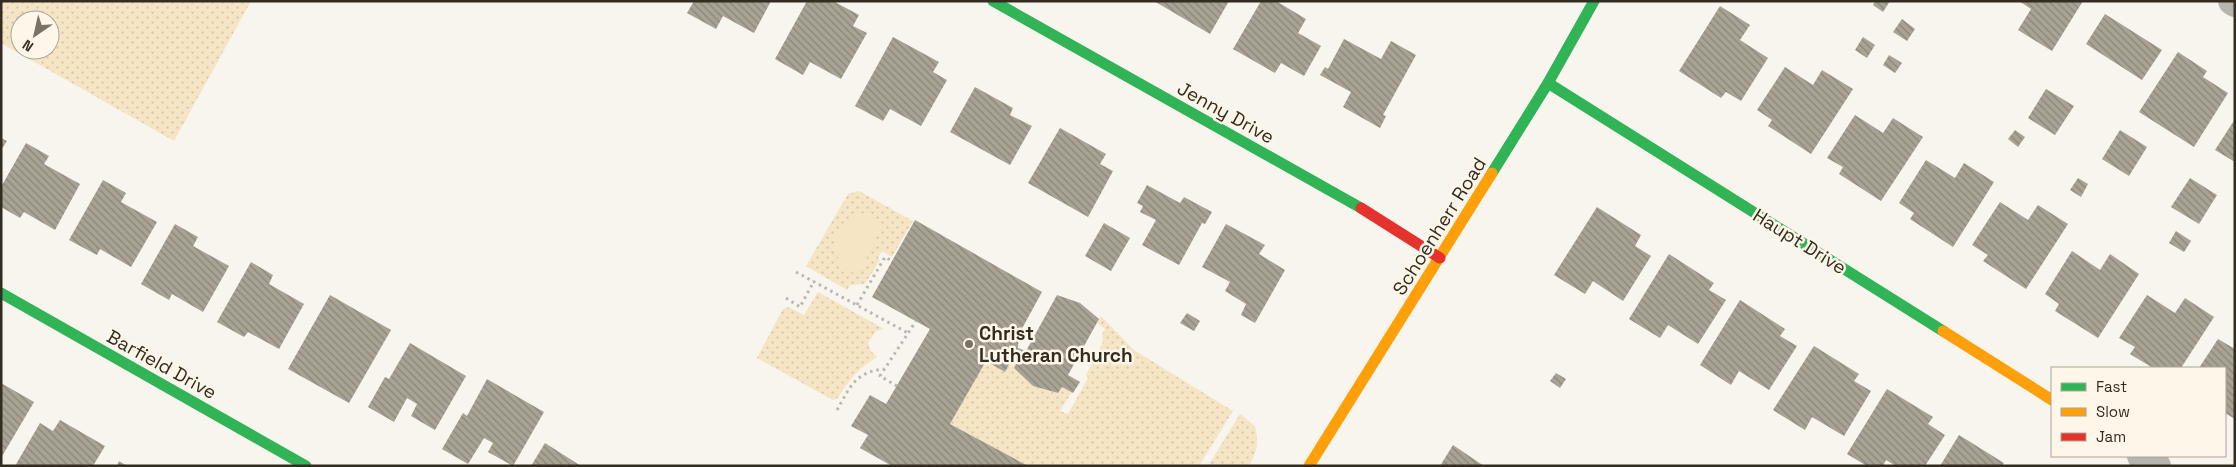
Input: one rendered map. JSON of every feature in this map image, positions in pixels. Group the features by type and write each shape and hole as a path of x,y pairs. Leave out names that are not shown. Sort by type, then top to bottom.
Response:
{"street":[{"name":"Jenny Drive","path":"993,1 1365,210 1440,258"},
{"name":"Schoenherr Road","path":"1309,466 1548,82 1594,1"},
{"name":"Haupt Drive","path":"1548,82 2051,399"},
{"name":"Barfield Drive","path":"1,294 306,466"},
{"path":"2143,457 2157,466"}],"path":[{"path":"857,306 884,257 892,262"},
{"path":"796,272 908,333"},
{"path":"786,298 800,307 814,282"},
{"path":"897,386 880,376 916,321"},
{"path":"837,410 849,387 860,375 884,369"}],"shaded area":[{"path":"1,1 251,1 174,141 31,60 60,60 60,10 10,10 10,48 1,43"},
{"path":"859,191 913,221 892,257 882,251 878,258 880,260 865,284 850,285 847,290 806,266 848,194"},
{"path":"863,213 882,225 861,270 855,274 840,264 834,247 836,233 845,221"},
{"path":"818,292 884,329 876,331 868,343 871,351 877,357 860,370 850,380 837,399 833,400 757,358 783,309 789,307 804,315"},
{"path":"1101,316 1134,350 1233,411 1199,466 1028,466 950,424 986,361 1005,372 1012,359 1017,362 1014,368 1033,386 1058,393 1062,387 1072,392 1060,411 1068,414 1088,378 1086,375 1103,342 1102,334 1105,329 1097,323"},
{"path":"1240,414 1255,426 1257,442 1254,456 1249,466 1208,466"}],"building":[{"path":"694,1 771,1 754,33 723,16 716,29 687,13"},
{"path":"807,1 833,1 859,15 853,26 867,33 841,79 810,62 803,75 775,59"},
{"path":"1154,1 1229,1 1210,34"},
{"path":"1261,1 1276,1 1306,19 1298,33 1321,46 1304,76 1281,63 1275,73 1233,49"},
{"path":"1875,1 1890,1 1883,12 1873,5"},
{"path":"2019,1 2083,1 2052,51 2018,30 2031,9"},
{"path":"1720,6 1750,25 1740,40 1768,58 1741,101 1726,92 1721,98 1679,71"},
{"path":"2105,14 2162,50 2142,80 2086,44"},
{"path":"1902,19 1915,29 1907,41 1893,32"},
{"path":"893,37 939,62 933,72 947,80 921,126 890,109 883,121 855,106"},
{"path":"1863,37 1875,45 1867,58 1855,50"},
{"path":"1344,39 1381,59 1391,41 1416,55 1383,115 1386,116 1380,128 1343,107 1351,92 1320,75 1325,67 1328,69"},
{"path":"2178,52 2207,71 2203,77 2228,93 2194,147 2139,112"},
{"path":"1889,55 1902,63 1895,73 1883,65"},
{"path":"1785,67 1813,85 1822,70 1853,89 1811,154 1768,126 1772,120 1757,110"},
{"path":"975,87 1013,108 1010,115 1032,126 1010,165 950,132"},
{"path":"2046,89 2074,106 2055,135 2028,118"},
{"path":"1855,115 1883,133 1893,118 1923,137 1881,201 1839,174 1843,167 1827,158"},
{"path":"2235,119 2235,162 2215,150"},
{"path":"1060,128 1106,154 1100,164 1113,171 1088,217 1028,183"},
{"path":"2015,130 2025,137 2018,147 2008,139"},
{"path":"2120,130 2147,147 2129,176 2102,159"},
{"path":"1,138 7,141 1,150"},
{"path":"26,143 49,156 44,164 80,184 55,230 24,212 20,218 1,207 1,187"},
{"path":"1926,160 1955,178 1964,163 1994,182 1953,247 1910,219 1914,213 1899,203"},
{"path":"2078,178 2088,184 2081,197 2070,190"},
{"path":"2190,178 2217,195 2199,224 2171,207"},
{"path":"103,180 126,193 121,202 157,222 131,267 100,249 97,255 69,240"},
{"path":"1147,185 1180,203 1184,197 1212,212 1205,224 1202,223 1179,265 1142,245 1156,220 1140,212 1143,206 1137,203"},
{"path":"2000,202 2028,220 2038,205 2068,224 2026,289 1983,261 1988,255 1972,245"},
{"path":"1597,207 1641,235 1635,246 1651,256 1623,301 1593,281 1585,294 1554,275"},
{"name":"Christ Lutheran Church","path":"915,220 1042,292 1019,334 1018,348 1026,351 1057,295 1080,303 1099,319 1068,375 1080,382 1073,393 1062,387 1058,393 1033,386 1014,368 1017,362 1012,359 1005,372 986,361 950,424 1028,466 892,466 860,448 868,435 851,426 870,395 886,404 930,329 872,297"},
{"path":"1104,223 1130,238 1111,271 1085,256"},
{"path":"175,224 198,237 193,246 229,266 203,312 172,294 169,300 141,284"},
{"path":"1226,224 1265,245 1259,254 1285,270 1255,323 1241,315 1246,304 1225,291 1230,282 1202,267"},
{"path":"2176,231 2191,241 2184,252 2169,243"},
{"path":"2072,251 2100,270 2110,254 2139,274 2098,338 2055,311 2059,304 2045,294"},
{"path":"1669,254 1714,283 1709,290 1726,300 1698,344 1668,325 1660,338 1629,319"},
{"path":"251,262 273,275 269,284 304,304 279,349 248,332 244,337 217,322"},
{"path":"330,295 391,330 349,403 288,369"},
{"path":"2147,295 2175,313 2185,298 2214,317 2182,367 2151,367 2130,354 2135,347 2119,338"},
{"path":"1740,300 1785,329 1780,336 1797,346 1769,390 1739,371 1731,385 1700,365"},
{"path":"1187,313 1200,321 1194,331 1180,323"},
{"path":"2218,339 2235,349 2235,419 2226,414 2226,367 2200,367"},
{"path":"410,343 466,376 435,430 411,416 417,404 407,398 394,422 368,407 385,377 389,379"},
{"path":"1814,346 1859,374 1854,381 1871,391 1844,436 1812,417 1805,430 1773,410"},
{"path":"1556,373 1566,379 1560,388 1550,381"},
{"path":"487,379 544,412 513,466 488,452 493,443 484,438 468,464 442,449 463,413 467,416"},
{"path":"1,383 34,402 1,458"},
{"path":"1887,389 1933,417 1928,424 1945,435 1925,466 1896,466 1886,460 1883,466 1867,466 1847,454"},
{"path":"60,420 105,446 93,466 15,466 40,423 53,431"},
{"path":"1959,435 2004,463 2002,466 1940,466"},
{"path":"545,443 581,466 531,466"},
{"path":"1453,445 1484,466 1440,466"},
{"path":"119,461 127,466 117,466"}],"traffic: fast":[{"path":"993,1 1361,208"},
{"path":"1492,173 1548,83 1594,1"},
{"path":"1548,83 1943,331"},
{"path":"1,293 306,466"}],"traffic: slow":[{"path":"1309,466 1492,173"},
{"path":"1943,331 2051,399"}],"traffic: jam":[{"path":"1361,208 1440,258"}],"place":[{"name":"Christ Lutheran Church","path":"969,344"}]}
